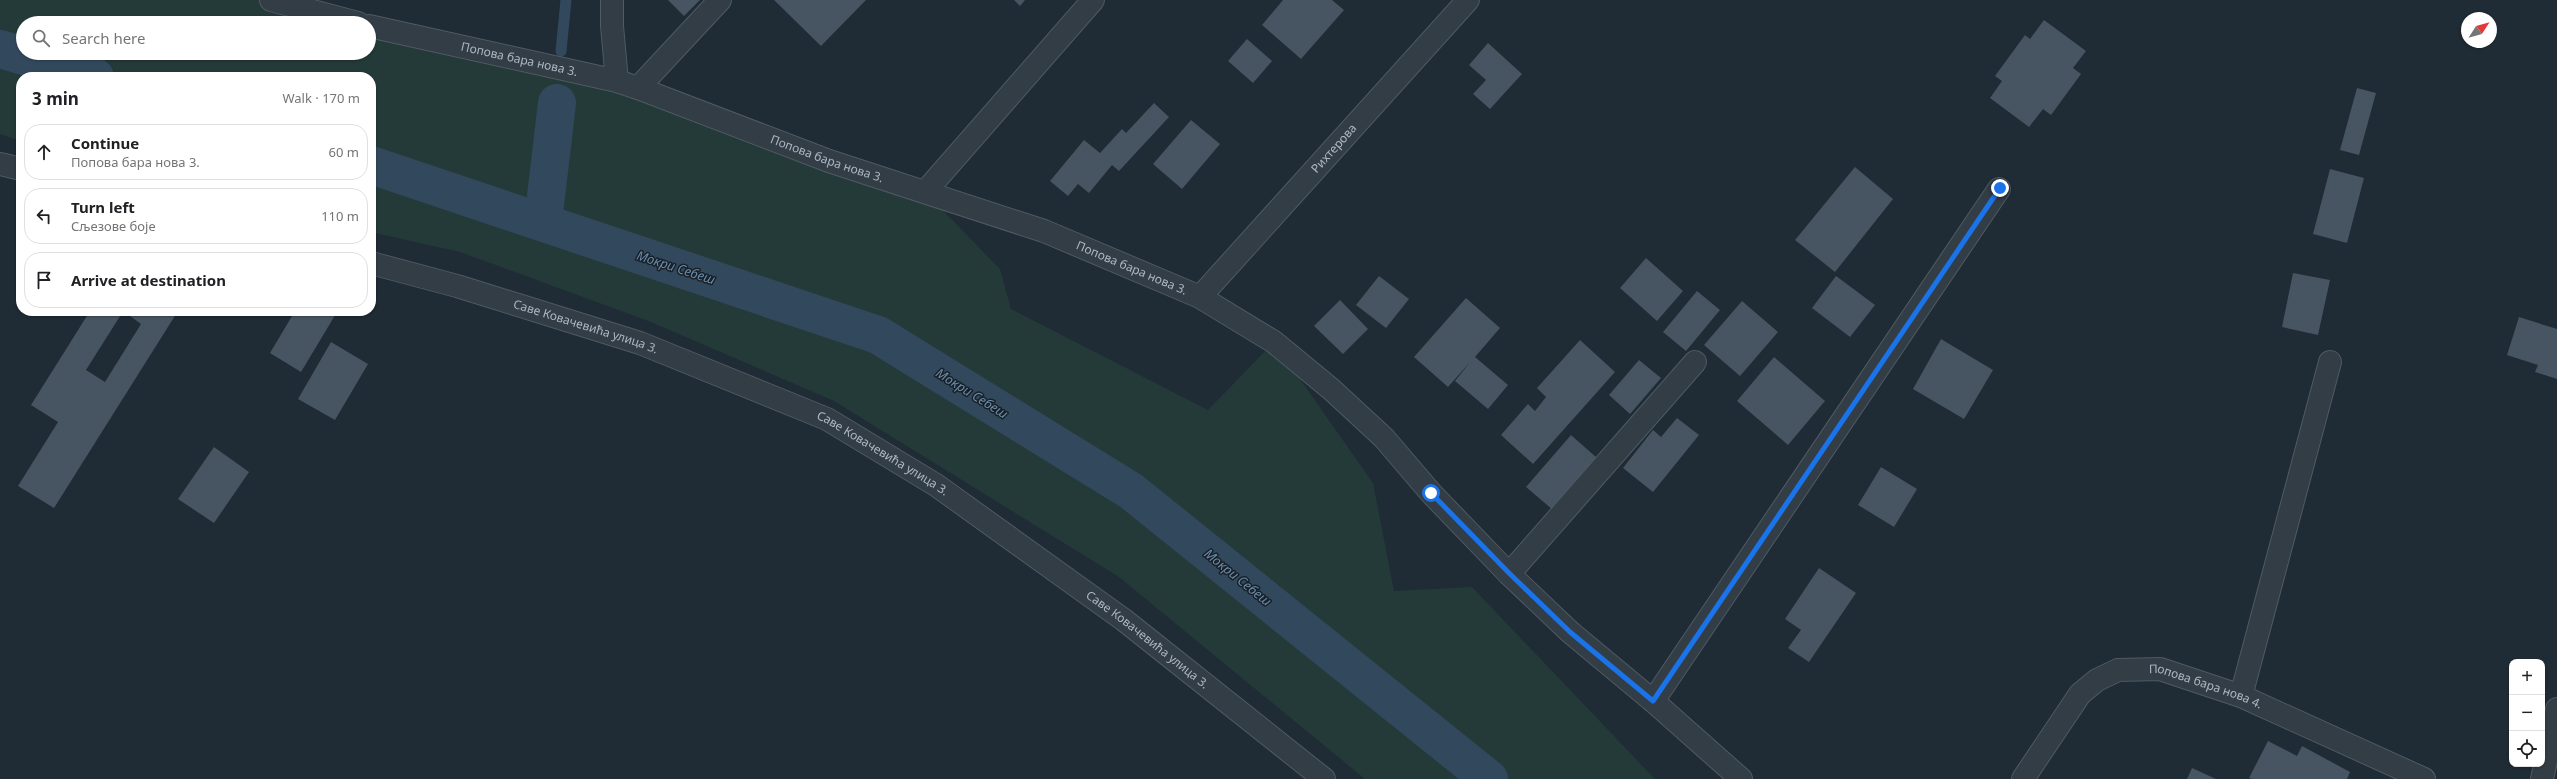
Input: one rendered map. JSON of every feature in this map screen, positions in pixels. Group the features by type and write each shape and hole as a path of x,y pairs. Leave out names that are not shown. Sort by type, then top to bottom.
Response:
{"street":[{"path":"271,0 332,16"},
{"path":"612,0 612,26 617,81"},
{"path":"638,88 720,0"},
{"path":"925,192 1093,0"},
{"name":"Рихтерова","path":"1200,297 1468,0"},
{"name":"Попова бара нова 3.","path":"376,28 617,81 829,161 1044,231 1200,297 1274,342 1331,389 1384,438 1431,493 1510,574 1570,632 1653,701 1741,779"},
{"path":"0,164 16,168"},
{"path":"1653,701 2000,188"},
{"name":"Саве Ковачевића улица 3.","path":"376,264 457,286 640,343 827,419 936,485 1124,620 1324,779"},
{"path":"1510,574 1695,362"},
{"path":"2241,696 2330,362"},
{"name":"Попова бара нова 4.","path":"2023,779 2080,694 2097,680 2118,670 2160,669 2241,696 2424,779"},
{"path":"2542,779 2557,709"}],"green space":[{"path":"0,0 279,0 346,16 16,16 16,60 376,60 376,23 617,81 925,192 1000,269 1011,309 1208,410 1274,342 1373,483 1394,591 1472,587 1655,779 1365,779 1119,577 834,401 651,322 460,252 376,233 376,72 16,72 16,139 0,134"}],"building":[{"path":"668,0 700,0 684,16"},
{"path":"774,0 866,0 821,46"},
{"path":"1014,0 1025,0 1020,6"},
{"path":"1283,0 1332,0 1344,10 1301,59 1262,25"},
{"path":"2044,20 2086,51 2073,68 2081,74 2051,115 2043,109 2029,127 1990,98 2002,81 1995,76 2025,35 2030,39"},
{"path":"1247,39 1272,61 1253,83 1228,61"},
{"path":"1488,43 1522,74 1490,109 1473,94 1486,80 1469,65"},
{"path":"2357,88 2376,93 2359,155 2340,150"},
{"path":"1154,103 1169,117 1119,171 1112,165 1089,193 1078,184 1068,196 1050,181 1084,140 1100,153 1122,129 1126,133"},
{"path":"1191,120 1220,144 1182,189 1153,164"},
{"path":"1855,167 1893,199 1835,272 1795,240"},
{"path":"2330,169 2364,178 2347,243 2313,234"},
{"path":"1646,258 1683,291 1657,321 1620,288"},
{"path":"2293,273 2330,280 2318,335 2282,327"},
{"path":"1379,276 1409,299 1386,328 1356,305"},
{"path":"1836,276 1875,305 1850,337 1812,308"},
{"path":"1697,291 1720,310 1686,351 1663,332"},
{"path":"1466,298 1500,328 1475,357 1508,385 1488,409 1455,381 1471,361 1448,387 1414,357"},
{"path":"1340,300 1368,329 1343,354 1314,326"},
{"path":"1742,301 1778,332 1740,376 1704,345"},
{"path":"87,316 120,316 86,370 105,382 141,324 130,316 175,316 54,508 18,486 58,422 31,405"},
{"path":"292,316 335,316 301,372 270,353"},
{"path":"2519,317 2557,329 2557,379 2535,372 2538,365 2507,355"},
{"path":"1941,339 1993,370 1964,419 1913,389"},
{"path":"1580,340 1615,372 1533,464 1501,435 1528,404 1535,411 1546,397 1537,388"},
{"path":"331,342 368,364 335,420 298,399"},
{"path":"1774,357 1825,401 1788,445 1737,401"},
{"path":"1639,360 1661,378 1630,414 1609,395"},
{"path":"1677,418 1699,435 1653,492 1623,468 1653,430 1661,437"},
{"path":"1571,435 1597,458 1553,510 1526,487"},
{"path":"214,447 249,472 214,523 178,499"},
{"path":"1881,467 1917,489 1894,527 1858,505"},
{"path":"1819,568 1856,593 1809,662 1788,648 1801,630 1785,619"},
{"path":"2268,741 2297,756 2302,746 2350,772 2347,779 2249,778"},
{"path":"2192,768 2216,779 2187,779"}],"waterway":[{"path":"561,51 566,0"},
{"name":"Мокри Себеш","path":"0,49 16,54"},
{"name":"Мокри Себеш","path":"37,60 78,72"},
{"path":"543,222 557,103"},
{"name":"Мокри Себеш","path":"376,167 878,335 1131,491 1489,779"}],"route":[{"path":"1431,493 1510,574 1570,632 1653,701 2000,188"}]}
